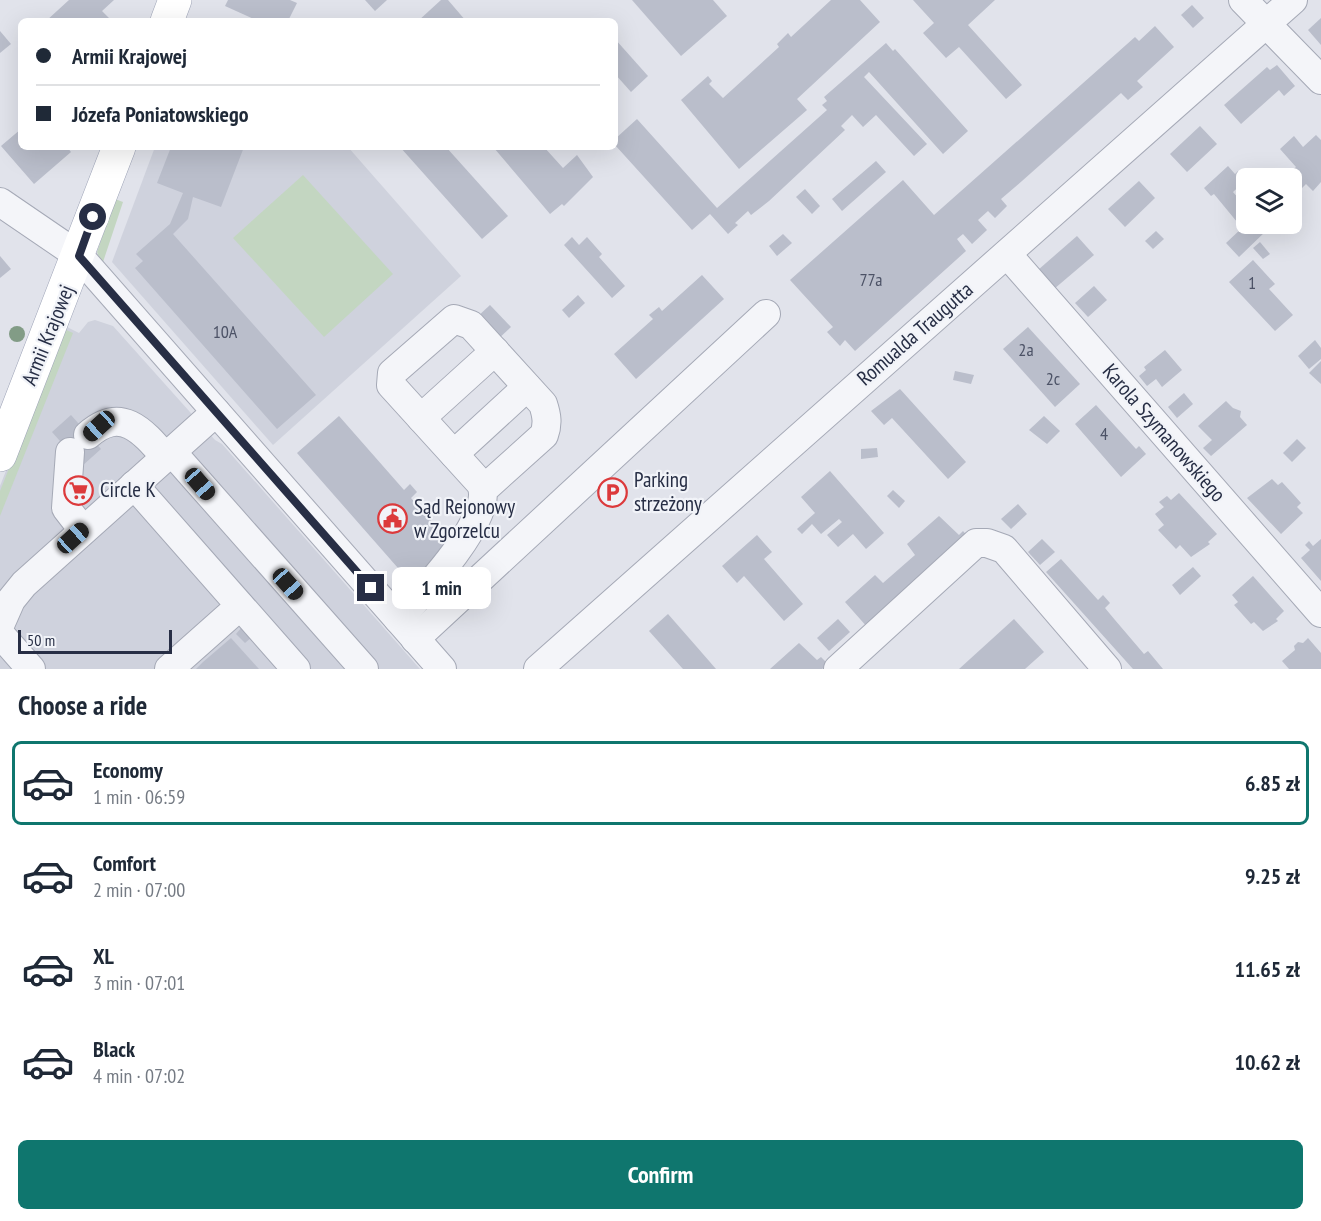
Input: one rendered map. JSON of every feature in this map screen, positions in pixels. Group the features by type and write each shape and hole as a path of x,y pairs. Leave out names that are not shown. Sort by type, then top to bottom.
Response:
{"main road":[{"path":"168,18 175,0"},
{"name":"Armii Krajowej","path":"0,455 79,256 118,150"}],"street":[{"path":"1243,0 1321,80"},
{"name":"Romualda Traugutta","path":"538,669 1293,0"},
{"path":"0,202 79,256 442,669"},
{"name":"Karola Szymanowskiego","path":"1007,254 1321,613"},
{"path":"407,629 766,314"},
{"path":"407,629 457,553 483,503 484,489 544,435 548,426 543,404 471,325 454,319 392,373 391,386 484,489"},
{"path":"421,418 495,351"},
{"path":"454,454 528,387"},
{"path":"0,625 11,600 24,584 216,412"},
{"path":"83,530 66,508 79,444 111,420 133,426 168,454 364,669"},
{"path":"134,484 296,669"},
{"path":"838,669 976,543 987,543 1004,549 1107,669"},
{"path":"169,669 240,606"},
{"path":"0,634 31,669"}],"shaded area":[{"path":"154,150 351,150 461,276 273,445 112,262"},
{"path":"95,320 113,326 215,440 222,444 420,669 0,669 0,486 63,325 79,333 88,322"}],"green space":[{"path":"303,175 393,274 324,337 233,238"},
{"path":"115,199 123,202 102,265 97,252"},
{"path":"64,329 73,333 0,516 0,491"}],"building":[{"path":"69,0 114,0 102,11 109,18 49,18"},
{"path":"228,0 290,0 297,3 290,18 251,18 225,6"},
{"path":"365,0 387,0 375,11"},
{"path":"441,0 448,0 463,18 421,18"},
{"path":"632,0 713,0 727,16 681,56"},
{"path":"831,0 860,0 880,22 797,99 807,110 739,169 681,100 708,76 712,81 709,84 723,98 779,47 777,44 788,33 791,37"},
{"path":"913,0 995,0 968,25 1022,85 1006,99 959,47 946,58 923,33 934,23"},
{"path":"1192,5 1204,18 1193,28 1181,15"},
{"path":"1321,18 1321,45 1308,30"},
{"path":"1155,26 1174,47 1137,81 1143,87 1128,100 1121,93 1001,199 1007,206 995,218 988,211 978,220 987,230 972,244 963,234 957,239 966,251 855,351 845,340 840,346 827,332 833,327 790,280 903,180 934,215 1135,37 1139,41"},
{"path":"0,31 11,44 0,53"},
{"path":"618,42 648,76 631,92 618,77"},
{"path":"886,43 893,51 895,49 968,131 943,154 869,72 864,77 927,144 914,156 876,115 863,127 852,115 841,126 845,130 769,201 751,215 748,211 735,223 738,225 728,234 710,214 692,230 618,148 618,136 637,119 717,208 827,110 822,105 827,101 824,97"},
{"path":"1277,65 1295,86 1284,96 1279,90 1241,124 1224,105 1267,67 1270,70"},
{"path":"1200,126 1217,144 1187,172 1170,154"},
{"path":"18,132 18,150 69,150 71,152 34,184 1,146"},
{"path":"1316,135 1321,140 1321,182 1313,191 1306,184 1302,188 1302,168 1295,168 1280,149 1294,136 1303,147"},
{"path":"170,150 243,150 221,207 193,197 188,219 173,234 316,395 277,429 135,268 143,261 136,254 170,224 183,193 157,183"},
{"path":"403,150 449,150 508,216 482,239"},
{"path":"496,150 547,150 563,168 577,155 593,177 564,206 562,204 550,214"},
{"path":"876,161 886,172 842,211 832,199"},
{"path":"1228,166 1236,173 1236,189 1233,192 1236,195 1236,221 1214,194 1211,196 1204,188"},
{"path":"1139,181 1155,198 1125,227 1108,209"},
{"path":"805,189 820,206 812,214 796,197"},
{"path":"1156,231 1164,239 1153,249 1145,241"},
{"path":"783,234 792,243 777,256 769,246"},
{"path":"1236,234 1263,234 1239,257 1226,243"},
{"path":"1077,236 1094,255 1054,289 1038,270"},
{"path":"572,237 579,245 587,237 602,254 599,257 625,286 612,298 564,245"},
{"path":"1260,242 1270,254 1263,259 1253,248"},
{"path":"0,256 11,269 0,278"},
{"path":"1253,260 1275,284 1269,289 1293,315 1275,331 1229,282"},
{"path":"702,275 724,299 636,379 614,354 653,319 649,315 659,307 662,311"},
{"path":"1094,286 1107,300 1088,317 1075,303"},
{"path":"578,295 585,303 569,318 562,310"},
{"path":"490,305 511,327 497,340 476,318"},
{"path":"1028,327 1080,384 1055,407 1003,349"},
{"path":"1315,340 1321,348 1321,359 1309,369 1298,356"},
{"path":"1165,350 1182,370 1162,387 1156,379 1147,386 1139,376 1146,370 1144,367"},
{"path":"1321,361 1321,384 1309,373"},
{"path":"955,371 974,375 971,384 953,380"},
{"path":"900,389 966,462 948,479 892,418 884,425 871,411"},
{"path":"1184,393 1193,404 1177,418 1168,407"},
{"path":"1226,401 1233,408 1241,411 1240,417 1247,425 1211,456 1203,448 1212,440 1198,426"},
{"path":"1096,405 1136,449 1139,446 1146,454 1121,477 1075,424"},
{"path":"71,415 101,449 82,466 52,432"},
{"name":"Sąd Rejonowy w Zgorzelcu","path":"339,416 404,490 410,484 417,492 411,498 448,540 450,550 412,584 297,453"},
{"path":"1044,416 1060,431 1047,444 1029,430"},
{"path":"1297,439 1306,448 1292,462 1283,453"},
{"path":"877,448 878,457 861,459 861,449"},
{"path":"830,471 884,533 866,549 853,534 838,547 827,535 842,522 839,519 821,534 812,524 802,534 797,529 815,513 801,497"},
{"path":"1272,479 1278,485 1282,482 1293,494 1301,503 1297,507 1303,513 1281,534 1247,498"},
{"path":"893,490 905,501 899,508 887,496"},
{"path":"1179,493 1217,534 1208,542 1210,544 1191,557 1180,545 1176,549 1158,530 1164,525 1155,514 1164,507 1159,502 1167,496 1171,500"},
{"path":"1018,504 1027,514 1011,529 1001,519"},
{"path":"939,516 959,535 963,531 969,538 868,628 845,602 875,575 883,583 915,555 907,544"},
{"path":"757,535 772,552 764,559 803,604 784,621 744,576 737,583 722,566"},
{"path":"1042,539 1055,552 1040,565 1028,552"},
{"path":"1321,539 1321,581 1301,558 1310,550 1305,545 1309,541 1313,546"},
{"path":"1061,559 1098,600 1103,595 1110,603 1105,608 1144,654 1148,651 1163,669 1133,669 1046,572"},
{"path":"1193,567 1201,576 1180,595 1172,585"},
{"path":"1253,576 1284,611 1276,619 1278,621 1263,631 1254,622 1251,624 1234,605 1238,602 1232,595"},
{"path":"668,614 716,669 683,669 649,631"},
{"path":"838,619 850,632 829,651 817,638"},
{"path":"1014,619 1044,652 1025,669 959,669"},
{"path":"242,627 252,637 245,643 236,634"},
{"path":"231,638 259,669 196,669 203,662"},
{"path":"1308,638 1321,653 1321,669 1289,669 1282,661 1295,650 1294,646 1298,642 1303,643"},
{"path":"799,643 817,660 821,657 828,664 822,669 770,669"}],"place":[{"name":"Circle K","path":"79,490"},
{"name":"Parking strzeżony","path":"613,492"},
{"name":"Sąd Rejonowy w Zgorzelcu","path":"393,519"}],"route":[{"path":"93,217 79,256 371,588"}]}
